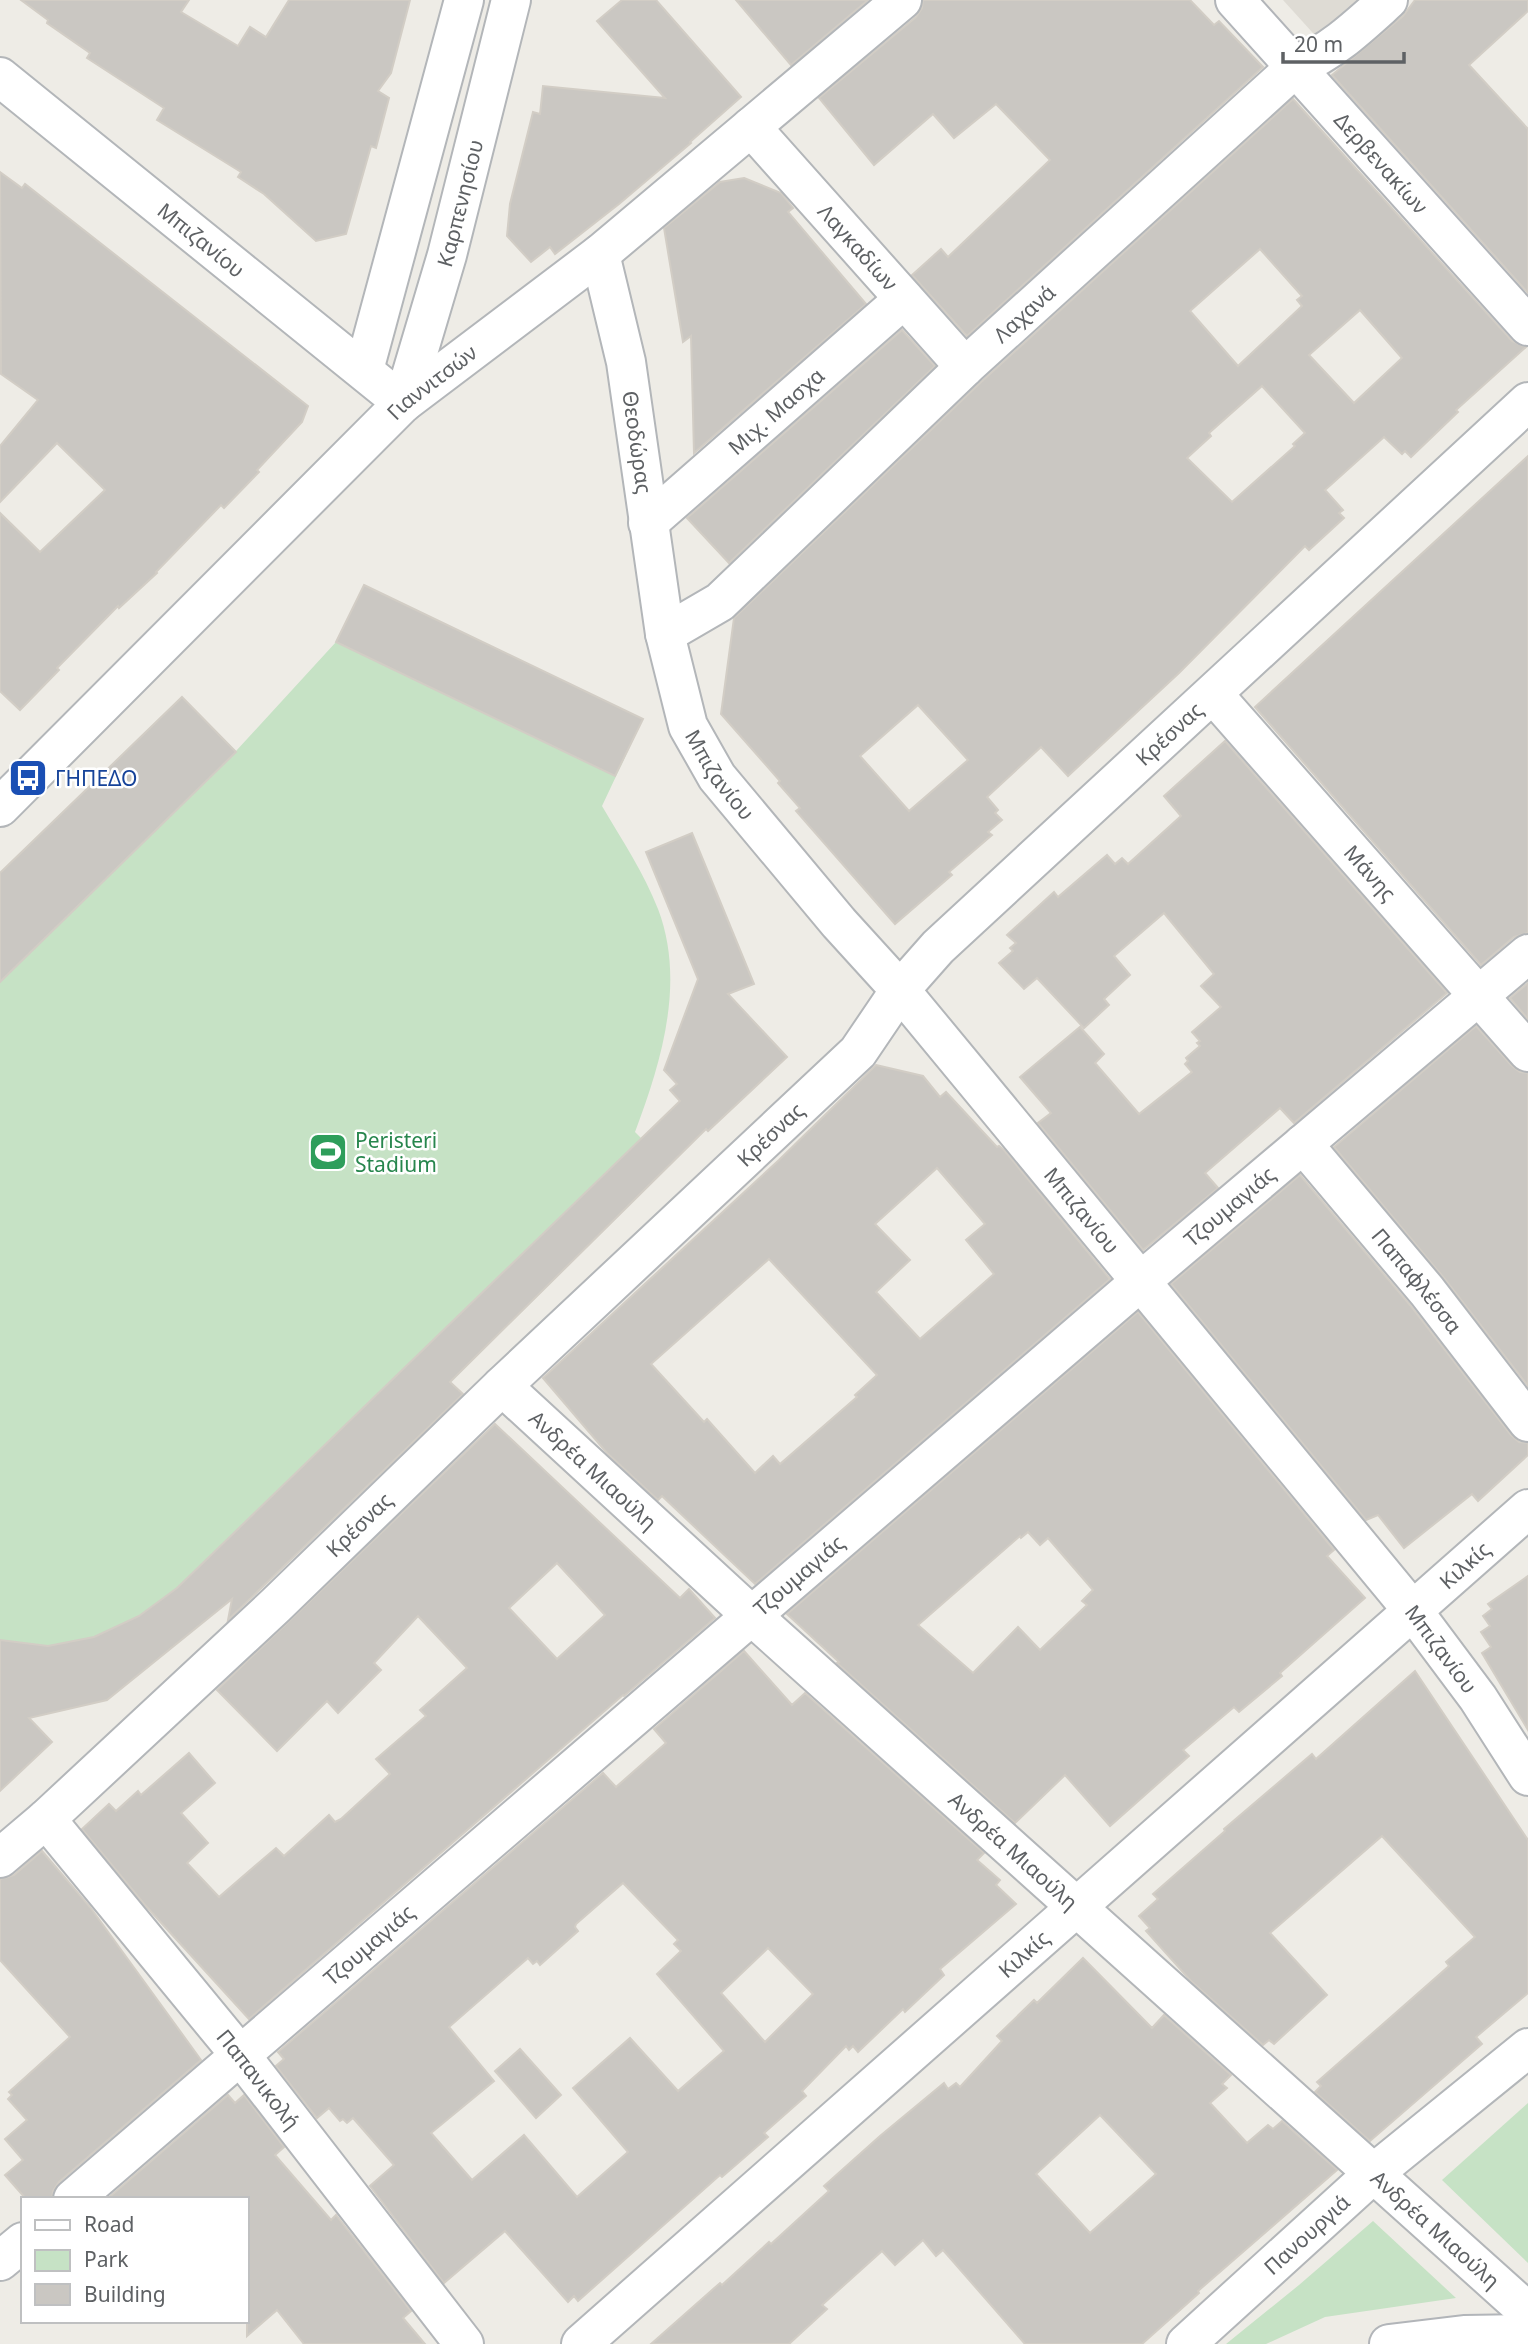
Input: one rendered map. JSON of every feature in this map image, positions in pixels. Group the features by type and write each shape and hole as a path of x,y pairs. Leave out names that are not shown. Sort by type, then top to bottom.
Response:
{"street":[{"path":"364,370 464,0"},
{"name":"Καρπενησίου","path":"403,403 447,255 511,0"},
{"name":"Γιαννιτσών","path":"0,807 403,403 600,254 902,0"},
{"name":"Δερβενακίων","path":"1235,0 1528,326"},
{"name":"Λαχανά","path":"665,634 720,602 965,367 1296,68 1337,46 1388,0"},
{"name":"Μπιζανίου","path":"0,77 403,403"},
{"name":"Λαγκαδίων","path":"751,127 965,367"},
{"name":"Θεοδώρας","path":"600,254 626,362 665,634"},
{"name":"Μιχ. Μασχα","path":"648,523 904,299"},
{"name":"Κρέσνας","path":"3,1849 46,1819 276,1605 502,1386 858,1052 900,990 938,947 1528,402"},
{"name":"Μπιζανίου","path":"665,634 688,726 717,778 839,923 900,990 1413,1611 1478,1698 1528,1776"},
{"name":"Μάνης","path":"1213,694 1528,1052"},
{"name":"Τζουμαγιάς","path":"75,2197 1141,1280 1528,954"},
{"name":"Παπαφλέσσα","path":"1303,1144 1427,1291 1528,1422"},
{"name":"Ανδρέα Μιαούλη","path":"502,1386 751,1615 1528,2312"},
{"name":"Κιλκίς","path":"581,2344 1528,1509"},
{"name":"Παπανικολή","path":"46,1819 241,2056 464,2344"},
{"name":"Πανουργιά","path":"1186,2344 1374,2173 1528,2048"},
{"path":"0,2261 21,2244"},
{"path":"1389,2344 1464,2335 1528,2334"}],"shaded area":[{"path":"1283,0 1366,0 1322,43"}],"green space":[{"name":"Peristeri Stadium","path":"364,585 643,719 602,806 646,883 658,909 666,937 670,965 667,1022 654,1078 635,1132 669,1166 280,1551 0,1704 0,873 182,697 236,751 336,642"},
{"path":"1528,2103 1528,2263 1442,2180"},
{"path":"1373,2221 1456,2298 1325,2317 1266,2344 1226,2344 1299,2285"}],"building":[{"path":"21,0 189,0 181,12 238,46 250,27 266,37 289,0 410,0 391,73 378,91 389,98 376,148 371,146 346,234 316,241 264,194 238,177 241,172 157,120 164,108 87,58 90,53 47,23 48,20"},
{"path":"622,0 656,0 741,97 619,204 555,254 550,247 531,262 507,236 510,204 533,112 540,114 543,86 665,98 597,21"},
{"path":"736,0 868,0 791,65"},
{"path":"923,0 1190,0 1214,25 1219,21 1263,67 967,336 912,275 941,249 948,257 1050,160 996,104 954,138 933,114 874,165 819,98 916,17 922,8"},
{"path":"1415,0 1528,0 1528,11 1469,65 1528,129 1528,293 1332,75 1403,16"},
{"path":"1293,99 1512,341 1526,347 1456,410 1458,412 1411,457 1405,451 1402,454 1384,437 1325,490 1343,510 1339,513 1344,518 1309,550 1305,546 1179,673 1068,776 1041,747 987,797 998,810 995,813 1002,820 988,832 992,835 949,872 952,875 895,924 796,811 800,808 778,783 780,781 721,714 734,618 980,383","holes":["1260,249 1302,296 1297,300 1302,306 1238,366 1190,311","1360,310 1402,358 1354,403 1309,355","1262,386 1305,433 1293,444 1295,446 1232,502 1187,458 1211,436 1209,433","918,705 968,760 909,811 860,756"]},
{"path":"0,172 22,188 25,184 308,406 302,422 257,470 259,472 224,508 221,505 157,573 119,608 118,606 20,710 0,691 0,513 40,552 105,490 57,443 0,502 0,446 38,400 1,374"},
{"path":"744,178 781,193 793,208 788,212 866,304 694,453 691,336 683,342 664,228 720,182"},
{"path":"902,330 935,366 729,563 687,518"},
{"path":"1528,456 1528,933 1514,937 1481,965 1255,707"},
{"path":"364,585 643,719 615,776 336,642"},
{"path":"182,697 236,752 0,982 0,873"},
{"path":"1225,741 1447,993 1294,1123 1280,1108 1205,1173 1218,1188 1143,1250 1038,1123 1051,1113 1020,1077 1080,1027 1104,1054 1095,1063 1139,1114 1192,1072 1185,1064 1188,1061 1186,1058 1200,1046 1197,1043 1200,1041 1192,1032 1221,1007 1201,986 1214,974 1164,913 1114,956 1130,975 1104,999 1109,1005 1084,1028 1037,978 1024,989 999,963 1013,951 1010,948 1016,943 1007,935 1054,892 1058,897 1107,855 1115,864 1122,858 1128,864 1181,816 1164,796"},
{"path":"692,833 754,984 728,994 787,1057 708,1131 706,1129 450,1382 463,1394 228,1620 232,1599 107,1700 29,1718 52,1742 0,1791 0,1640 48,1646 94,1637 139,1616 177,1588 680,1101 670,1090 677,1084 664,1070 698,979 646,852"},
{"path":"1528,983 1528,1019 1510,998"},
{"path":"1476,1026 1512,1066 1520,1072 1528,1073 1528,1386 1444,1278 1334,1147"},
{"path":"876,1065 923,1076 940,1097 946,1092 997,1147 1004,1150 1110,1279 755,1584 662,1496 658,1500 607,1453 543,1378 779,1160","holes":["937,1168 985,1224 966,1240 994,1274 920,1339 876,1292 910,1260 875,1224","769,1259 877,1375 855,1395 857,1397 780,1464 773,1456 755,1473 707,1419 704,1422 651,1364"]},
{"path":"1300,1175 1410,1305 1511,1435 1519,1442 1528,1443 1528,1455 1478,1501 1472,1494 1404,1548 1378,1515 1366,1520 1171,1284"},
{"path":"1138,1312 1334,1550 1327,1556 1365,1598 1280,1673 1282,1676 1239,1712 1234,1707 1183,1750 1189,1756 1110,1826 1065,1775 1015,1823 837,1663 839,1662 787,1614","holes":["1028,1532 1040,1545 1048,1538 1093,1590 1082,1601 1087,1605 1040,1650 1018,1627 973,1673 918,1625 1020,1536 1021,1538"]},
{"path":"495,1424 680,1598 689,1589 715,1618 249,2019 145,1905 82,1829 109,1804 116,1811 138,1791 141,1795 189,1753 215,1783 181,1813 208,1843 187,1863 219,1897 276,1848 284,1856 329,1815 335,1822 341,1819 390,1774 376,1759 426,1716 420,1710 467,1668 418,1616 374,1663 381,1670 338,1713 327,1701 277,1751 217,1690","holes":["557,1563 605,1615 557,1659 509,1608"]},
{"path":"1528,1576 1528,1730 1482,1653 1491,1647 1481,1632 1490,1626 1483,1616 1492,1609 1488,1604"},
{"path":"744,1651 792,1705 805,1693 984,1853 977,1860 1000,1880 996,1885 1016,1904 940,1969 944,1975 858,2052 853,2046 849,2050 846,2046 802,2091 806,2096 764,2133 768,2137 722,2177 720,2175 578,2301 574,2296 568,2302 505,2231 444,2283 370,2186 394,2165 353,2118 347,2123 343,2119 340,2121 329,2108 317,2118 276,2066 284,2059 278,2052 603,1773 616,1787 666,1743 654,1729","holes":["623,1883 678,1940 674,1944 681,1951 657,1974 724,2051 678,2091 630,2038 573,2088 628,2152 577,2197 524,2135 472,2180 431,2133 494,2081 449,2027 528,1958 533,1964 537,1961 540,1965 578,1931 576,1924","768,1948 813,1994 765,2042 721,1993"]},
{"path":"1415,1671 1528,1840 1528,1993 1476,2037 1482,2044 1370,2141 1315,2092 1321,2086 1317,2082 1449,1966 1446,1962 1475,1937 1382,1836 1270,1933 1327,1995 1274,2044 1269,2040 1263,2045 1191,1981 1146,1931 1150,1928 1139,1916 1158,1899 1153,1894 1225,1831 1224,1829 1312,1754 1316,1759"},
{"path":"42,1851 90,1907 201,2060 59,2182 52,2197 24,2197 5,2175 23,2160 5,2139 27,2120 8,2099 12,2095 9,2092 70,2037 0,1960 0,1879 14,1875"},
{"path":"1083,1958 1152,2028 1164,2015 1231,2075 1222,2084 1227,2088 1210,2103 1247,2143 1268,2125 1273,2129 1282,2121 1337,2170 1198,2291 1199,2293 1142,2344 1025,2344 943,2250 936,2256 923,2240 895,2265 882,2251 822,2305 827,2309 789,2344 651,2344 769,2242 771,2244 829,2191 824,2186 880,2136 944,2083 948,2089 956,2083 960,2087 1002,2041 997,2036 1034,2000 1037,2003","holes":["1100,2115 1156,2174 1090,2233 1036,2174"]},
{"path":"520,2049 561,2095 536,2118 495,2071"},
{"path":"228,2095 235,2103 244,2095 284,2147 275,2155 331,2220 336,2215 411,2311 403,2318 425,2344 304,2344 277,2310 247,2336 248,2197 109,2197"}],"place":[{"name":"ΓΗΠΕΔΟ","path":"28,778"},
{"name":"Peristeri Stadium","path":"328,1152"}]}
